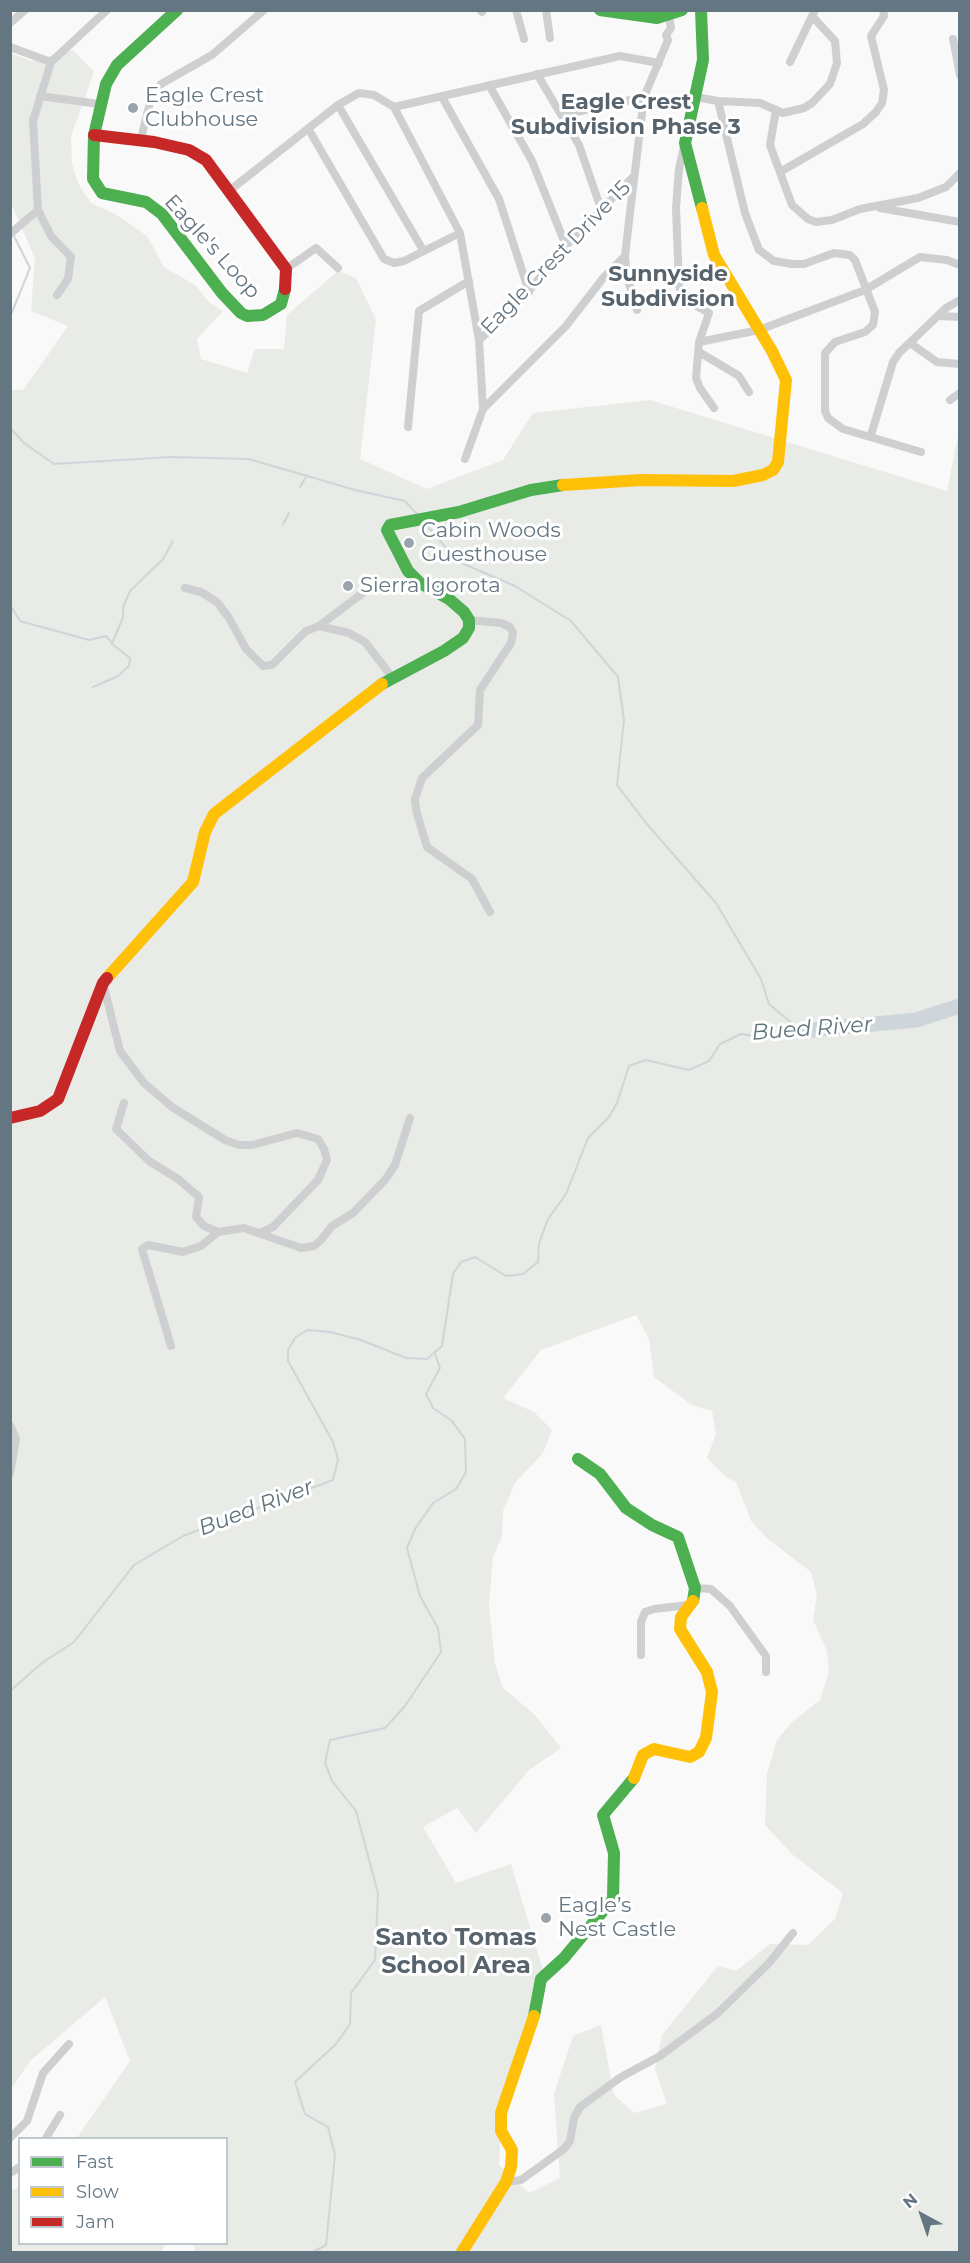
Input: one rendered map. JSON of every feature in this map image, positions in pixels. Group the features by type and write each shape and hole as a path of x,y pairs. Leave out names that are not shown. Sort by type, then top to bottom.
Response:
{"main road":[{"path":"94,135 105,84 117,65 177,10"},
{"path":"600,10 665,15 682,10"},
{"path":"10,1118 40,1112 58,1099 103,983 194,882 205,832 214,814 392,677 444,651 463,638 469,628 469,620 449,599 420,583 395,550 388,527 393,523 459,512 531,490 641,480 733,482 763,475 773,470 778,462 786,380 714,255 685,143 703,60 701,10"},
{"name":"Eagle's Loop","path":"94,135 141,139 198,154 230,191 285,269 287,280 281,304 263,315 247,316 241,313 222,293 162,214 146,202 117,198 97,188 92,176 94,135"},
{"path":"462,2253 506,2182 512,2151 501,2131 501,2113 533,2023 541,1979 564,1958 613,1899 615,1853 603,1815 632,1783 643,1755 654,1749 690,1757 699,1752 706,1738 712,1692 707,1672 680,1629 679,1623 688,1605 694,1599 695,1588 678,1537 626,1508 600,1474 578,1459"}],"street":[{"path":"10,23 25,10"},
{"path":"57,295 68,279 71,257 51,236 38,210 33,121 51,62 107,10"},
{"path":"141,139 151,98 161,84 212,55 264,10"},
{"path":"516,10 524,39"},
{"path":"546,10 550,38"},
{"path":"780,172 863,124 882,103 884,90 871,36 884,16 883,10"},
{"path":"695,97 718,101 746,100 783,113 804,108 823,94 835,75 837,63 834,41 814,13 790,62"},
{"path":"637,310 627,277 626,256 644,97 668,40 662,32 665,15"},
{"path":"953,39 960,75"},
{"path":"10,47 51,62"},
{"path":"394,107 620,56 659,63"},
{"path":"537,74 563,115 586,162 601,209"},
{"path":"489,86 532,161 566,246"},
{"path":"230,191 338,105 359,93 374,95 394,107 460,232 470,281 479,340 483,409 465,459"},
{"path":"40,96 99,104"},
{"path":"442,97 499,199 529,292"},
{"path":"563,115 644,97"},
{"path":"718,101 746,213 759,250 774,261 792,264 804,264 834,253 850,255 855,260 875,318 873,325 865,332 829,346 825,353 825,411 831,422 843,429 871,435 921,452"},
{"path":"338,105 423,250"},
{"path":"776,110 770,145 792,205 816,222 903,202 935,192 946,187 960,173"},
{"path":"309,130 384,259 394,263 404,261 460,232"},
{"path":"685,143 679,169 676,208 679,286 684,299 709,313 699,342 696,378 714,408"},
{"name":"Eagle Crest Drive 15","path":"479,340 529,292 566,246 634,176"},
{"path":"875,207 960,222"},
{"path":"10,234 38,210"},
{"path":"285,269 316,248 338,268"},
{"path":"483,409 566,326 604,277 626,256"},
{"path":"699,342 759,330 865,290 920,257 947,260 960,265"},
{"path":"408,427 419,311 470,281"},
{"path":"871,435 893,362 909,343 938,316 960,300"},
{"path":"938,316 960,317"},
{"path":"909,343 937,362 960,364"},
{"path":"699,352 739,376 749,392"},
{"path":"950,400 960,393"},
{"path":"185,588 201,592 217,602 229,618 246,649 263,666 272,665 306,631 319,626 376,584"},
{"path":"469,620 501,623 510,627 513,633 511,643 480,690 478,725 423,778 415,799 427,848 472,879 490,912"},
{"path":"319,626 349,633 365,642 392,677"},
{"path":"103,983 120,1052 144,1083 172,1107 225,1140 238,1145 252,1145 297,1133 318,1139 327,1160 318,1180 273,1227 260,1233"},
{"path":"124,1103 116,1129 149,1161 178,1179 199,1197 196,1217 204,1226 218,1232"},
{"path":"171,1346 142,1249 148,1245 183,1252 201,1246 218,1232 237,1228 260,1233 294,1247 314,1246 332,1226 361,1206 385,1180 395,1165 410,1118"},
{"path":"10,1425 16,1439 10,1473"},
{"path":"695,1588 711,1589 730,1606 766,1656 766,1672"},
{"path":"641,1655 641,1622 645,1612 688,1605"},
{"path":"506,2182 521,2180 564,2149 570,2141 574,2118 580,2107 621,2077 660,2056 718,2013 768,1963 793,1933"},
{"path":"10,2138 27,2121 43,2073 69,2044"},
{"path":"47,2137 60,2115"}],"shaded area":[{"path":"73,50 94,72 71,136 72,164 78,183 91,203 117,215 147,236 164,267 195,285 210,303 223,311 197,339 201,359 247,373 255,349 284,349 287,315 338,271 356,278 376,320 360,459 427,489 503,460 533,413 650,400 947,491 959,431 959,2252 196,2252 193,2245 228,2245 228,2137 78,2137 130,2061 105,1997 30,2061 11,2089 10,390 23,390 68,326 31,311 35,258 11,203 10,53 31,61","holes":["636,1315 649,1339 654,1377 692,1405 712,1411 716,1434 707,1458 726,1477 736,1482 751,1521 768,1539 811,1572 817,1595 813,1620 827,1651 829,1672 820,1700 792,1722 777,1740 767,1774 765,1825 793,1855 843,1893 835,1919 808,1945 770,1944 736,1971 718,1966 662,2035 655,2069 667,2104 634,2113 614,2095 601,2025 573,2036 554,2094 560,2178 529,2193 499,2165 501,2119 545,1977 511,1864 456,1883 423,1827 457,1808 476,1833 529,1770 561,1748 534,1714 503,1688 495,1664 489,1605 493,1557 502,1536 503,1511 515,1483 543,1453 552,1430 534,1412 503,1398 541,1350"]},
{"path":"18,2188 18,2245 165,2245 161,2252 11,2252 11,2191"}],"waterway":[{"path":"10,317 30,268 13,234"},
{"path":"10,428 24,443 54,464 171,457 249,459 355,490 405,501 417,514"},
{"path":"300,487 307,475"},
{"path":"283,524 289,513"},
{"path":"425,523 457,561 515,586 571,621 618,677 624,720 617,785 646,823 716,903 761,979 769,1004 801,1031"},
{"path":"93,687 118,676 129,666 130,658 112,644 123,617 123,607 130,591 163,559 173,541"},
{"path":"10,605 20,621 89,640 106,636 112,643"},
{"name":"Bued River","path":"801,1031 916,1020 960,1006"},
{"name":"Bued River","path":"10,1691 42,1663 74,1642 134,1565 183,1536 333,1480 338,1459 333,1442 288,1361 288,1350 295,1338 307,1330 330,1332 361,1340 406,1358 427,1359 442,1346 453,1274 461,1262 475,1257 506,1276 523,1274 538,1262 539,1243 548,1219 566,1194 588,1138 609,1117 617,1103 629,1066 646,1060 689,1070 709,1061 720,1044 741,1034 761,1037 801,1031"},
{"path":"313,2252 326,2245 335,2155 328,2127 305,2114 295,2082 336,2044 350,2024 351,1993 375,1960 378,1893 356,1811 332,1781 325,1763 330,1740 385,1728 405,1706 441,1652 438,1628 420,1596 407,1548 415,1529 433,1503 456,1489 466,1472 465,1439 452,1421 433,1408 426,1394 440,1368 435,1354"}],"traffic: fast":[{"path":"177,10 117,65 106,84 94,135 93,179 102,193 146,202 162,214 222,293 241,313 247,316 263,315 281,304 285,289"},
{"path":"600,10 657,18 682,10"},
{"path":"701,10 703,60 685,143 702,208"},
{"path":"382,684 444,651 463,638 469,628 469,620 464,612 449,599 420,583 408,571 387,530 390,525 459,512 531,490 563,485"},
{"path":"578,1459 600,1474 626,1508 652,1525 678,1537 695,1588 693,1601"},
{"path":"534,2016 541,1979 564,1958 613,1899 614,1853 603,1815 634,1778"}],"traffic: slow":[{"path":"563,485 641,480 733,481 763,475 773,470 778,462 786,380 772,351 714,255 702,208"},
{"path":"107,978 193,882 205,832 214,814 382,684"},
{"path":"634,1778 643,1755 654,1749 690,1757 699,1752 706,1738 712,1692 707,1672 680,1629 681,1617 693,1601"},
{"path":"462,2252 506,2182 511,2167 512,2150 501,2131 501,2113 534,2016"}],"traffic: jam":[{"path":"94,135 154,142 189,150 206,160 286,269 285,289"},
{"path":"10,1118 40,1111 58,1099 103,983 107,978"}],"place":[{"name":"Eagle Crest Clubhouse","path":"133,108"},
{"name":"Cabin Woods Guesthouse","path":"409,543"},
{"name":"Sierra Igorota","path":"348,586"},
{"name":"Eagle’s Nest Castle","path":"546,1918"}],"district":[{"name":"Eagle Crest Subdivision Phase 3","path":"626,116"},
{"name":"Sunnyside Subdivision","path":"668,288"},
{"name":"Santo Tomas School Area","path":"456,1952"}]}
